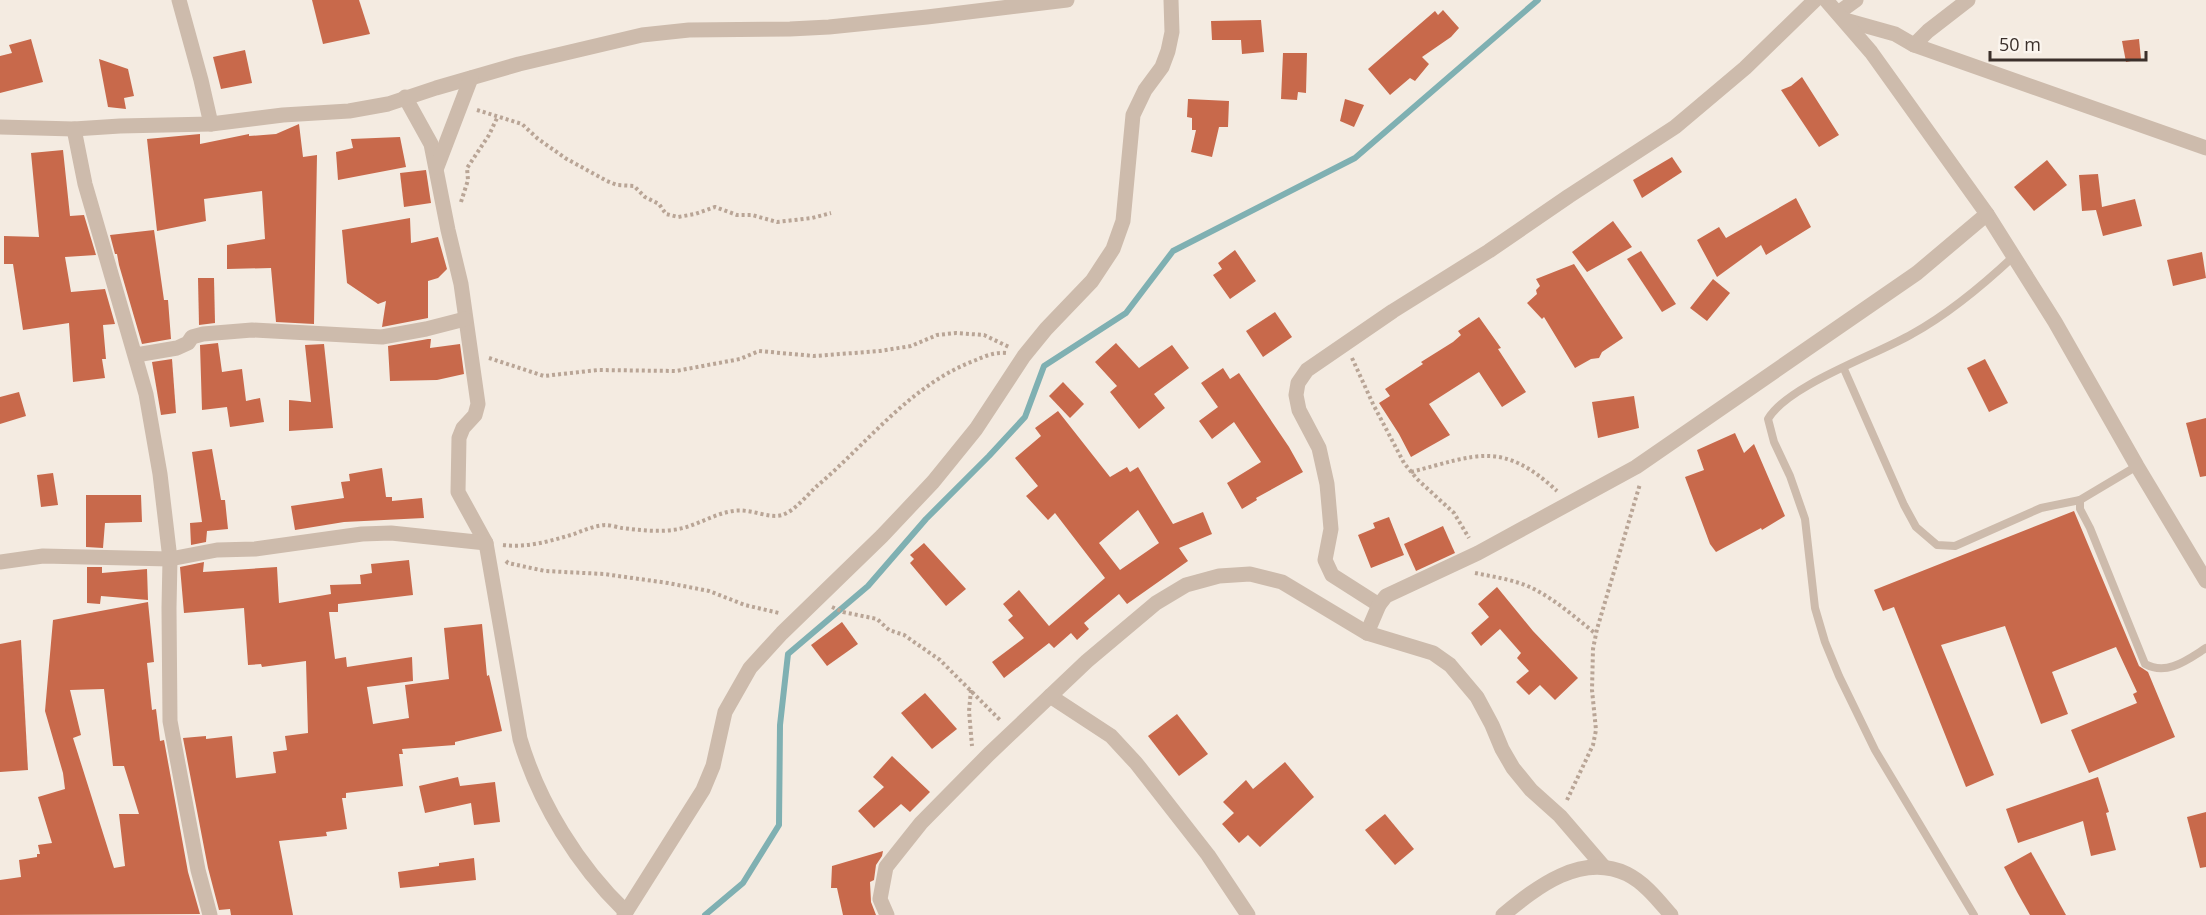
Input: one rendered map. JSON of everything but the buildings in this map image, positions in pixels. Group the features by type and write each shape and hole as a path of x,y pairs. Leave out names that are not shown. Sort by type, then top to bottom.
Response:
{"street":[{"path":"179,0 211,124"},
{"path":"0,127 74,129 211,124 283,115 349,111 388,104 471,78 583,48 660,32 725,29 790,30 829,27 1067,0"},
{"path":"405,98 431,144 461,284 478,404 476,415 463,428 459,438 458,492 486,543 508,675 526,758 539,788 567,839 585,865 625,913 703,790 713,766 725,712 737,688 763,652 882,536 939,475 976,429 1024,356 1046,329 1092,281 1113,249 1120,233 1126,206 1133,115 1144,90 1162,67 1168,51 1172,32 1171,0"},
{"path":"1379,605 1332,575 1325,560 1331,529 1327,484 1318,447 1299,410 1296,395 1298,383 1306,370 1675,127 1745,68 1815,0"},
{"path":"1826,0 1878,61 1987,214 2055,321 2137,466 2206,581"},
{"path":"1841,16 1856,0"},
{"path":"1914,45 1968,0"},
{"path":"1841,16 1895,34 1914,45 2206,148"},
{"path":"437,168 471,78"},
{"path":"74,129 85,184 146,394 160,474 170,559 168,608 170,721 198,870 210,915"},
{"path":"1367,633 1379,605 1386,596 1570,504 1648,458 1917,273 1987,214"},
{"path":"136,355 177,348 188,343 192,337 203,334 252,330 382,337 465,319"},
{"path":"0,562 43,556 170,559 218,550 255,549 362,534 390,533 486,543"},
{"path":"887,915 880,899 886,867 921,823 1050,696 1156,603 1186,585 1219,576 1250,574 1282,582 1367,633 1432,653 1450,665 1477,697 1513,768 1531,790 1560,816 1603,866"},
{"path":"1050,696 1111,736 1136,763 1208,855 1248,915"},
{"path":"1503,915 1531,892 1566,872 1603,866 1628,875 1653,894 1671,915"}],"lane":[{"path":"1974,915 1875,750 1839,676 1825,642 1815,608 1805,519 1768,419 1774,409 1805,387 1933,322 1980,287 2014,256"},
{"path":"1844,369 1904,505 1916,527 1937,545 1955,546 2041,508 2080,500 2137,466"},
{"path":"2080,500 2080,509 2090,528 2145,663 2155,669 2175,667 2206,648"}],"path":[{"path":"461,106 522,124 550,148 607,181 617,185 634,186 671,216 684,217 715,207 737,215 752,215 777,222 812,218 831,213"},
{"path":"459,209 468,180 467,168 489,135 498,116"},
{"path":"471,355 478,354 544,376 598,370 675,370 740,359 759,351 814,357 880,351 911,345 937,335 956,333 984,335 1024,356"},
{"path":"1346,343 1373,404 1404,463 1454,513 1478,552"},
{"path":"486,543 517,546 540,543 606,525 646,530 673,530 714,515 734,511 757,512 766,516 781,515 795,507 877,429 936,379 950,370 998,352 1024,356"},
{"path":"1411,472 1490,454 1521,464 1541,476 1570,504"},
{"path":"1560,816 1593,745 1596,730 1592,690 1593,649 1604,600 1648,458"},
{"path":"486,543 508,563 545,572 604,574 668,583 709,591 745,605 798,617"},
{"path":"1448,567 1533,588 1568,611 1596,634"},
{"path":"821,596 834,609 877,619 889,630 904,635 940,660 1012,732"},
{"path":"971,690 969,711 973,770"}],"waterway":[{"path":"705,915 743,883 779,825 780,725 788,654 868,586 926,519 1025,417 1044,366 1126,313 1173,251 1355,158 1538,0"}]}
